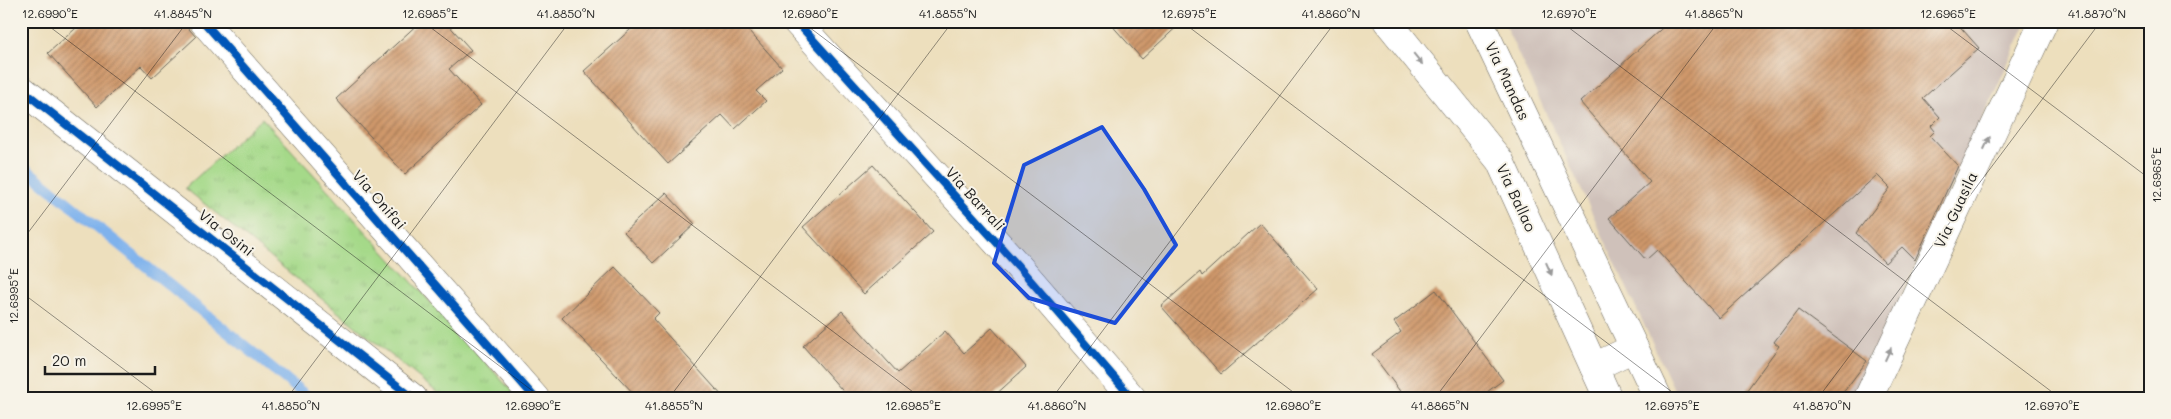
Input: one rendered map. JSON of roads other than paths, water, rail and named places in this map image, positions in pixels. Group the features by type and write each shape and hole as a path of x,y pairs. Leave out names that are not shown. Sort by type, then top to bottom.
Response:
{"street":[{"name":"Via Onifai","path":"203,21 536,398"},
{"name":"Via Barrali","path":"796,21 1018,266 1132,398"},
{"name":"Via Ballao","path":"1388,21 1500,161 1608,398"},
{"name":"Via Mandas","path":"1479,21 1534,141 1576,224 1658,398"},
{"name":"Via Guasila","path":"1868,398 2044,21"},
{"name":"Via Osini","path":"21,89 413,398"},
{"path":"1500,161 1534,141"},
{"path":"1538,245 1576,224"},
{"path":"1594,368 1634,348"}],"waterway":[{"path":"21,165 309,398"}]}
